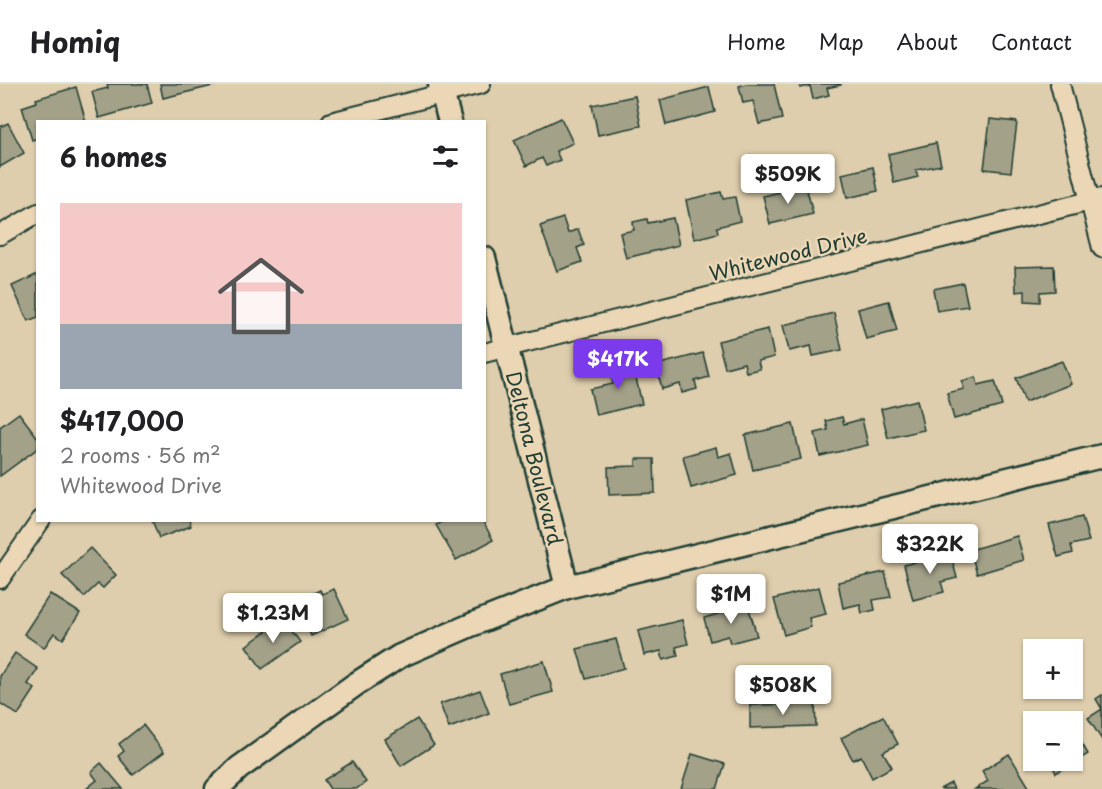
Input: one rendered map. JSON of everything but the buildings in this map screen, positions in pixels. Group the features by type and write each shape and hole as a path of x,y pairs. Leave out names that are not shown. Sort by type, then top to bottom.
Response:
{"street":[{"path":"338,120 442,89 481,84"},
{"path":"1060,84 1096,200 1102,248"},
{"path":"442,89 450,120"},
{"name":"Whitewood Drive","path":"486,352 1096,200"},
{"path":"0,234 36,214"},
{"name":"Deltona Boulevard","path":"486,266 567,587"},
{"path":"217,789 239,768 356,684 400,656 567,587 1102,456"},
{"path":"0,579 39,522"}]}
